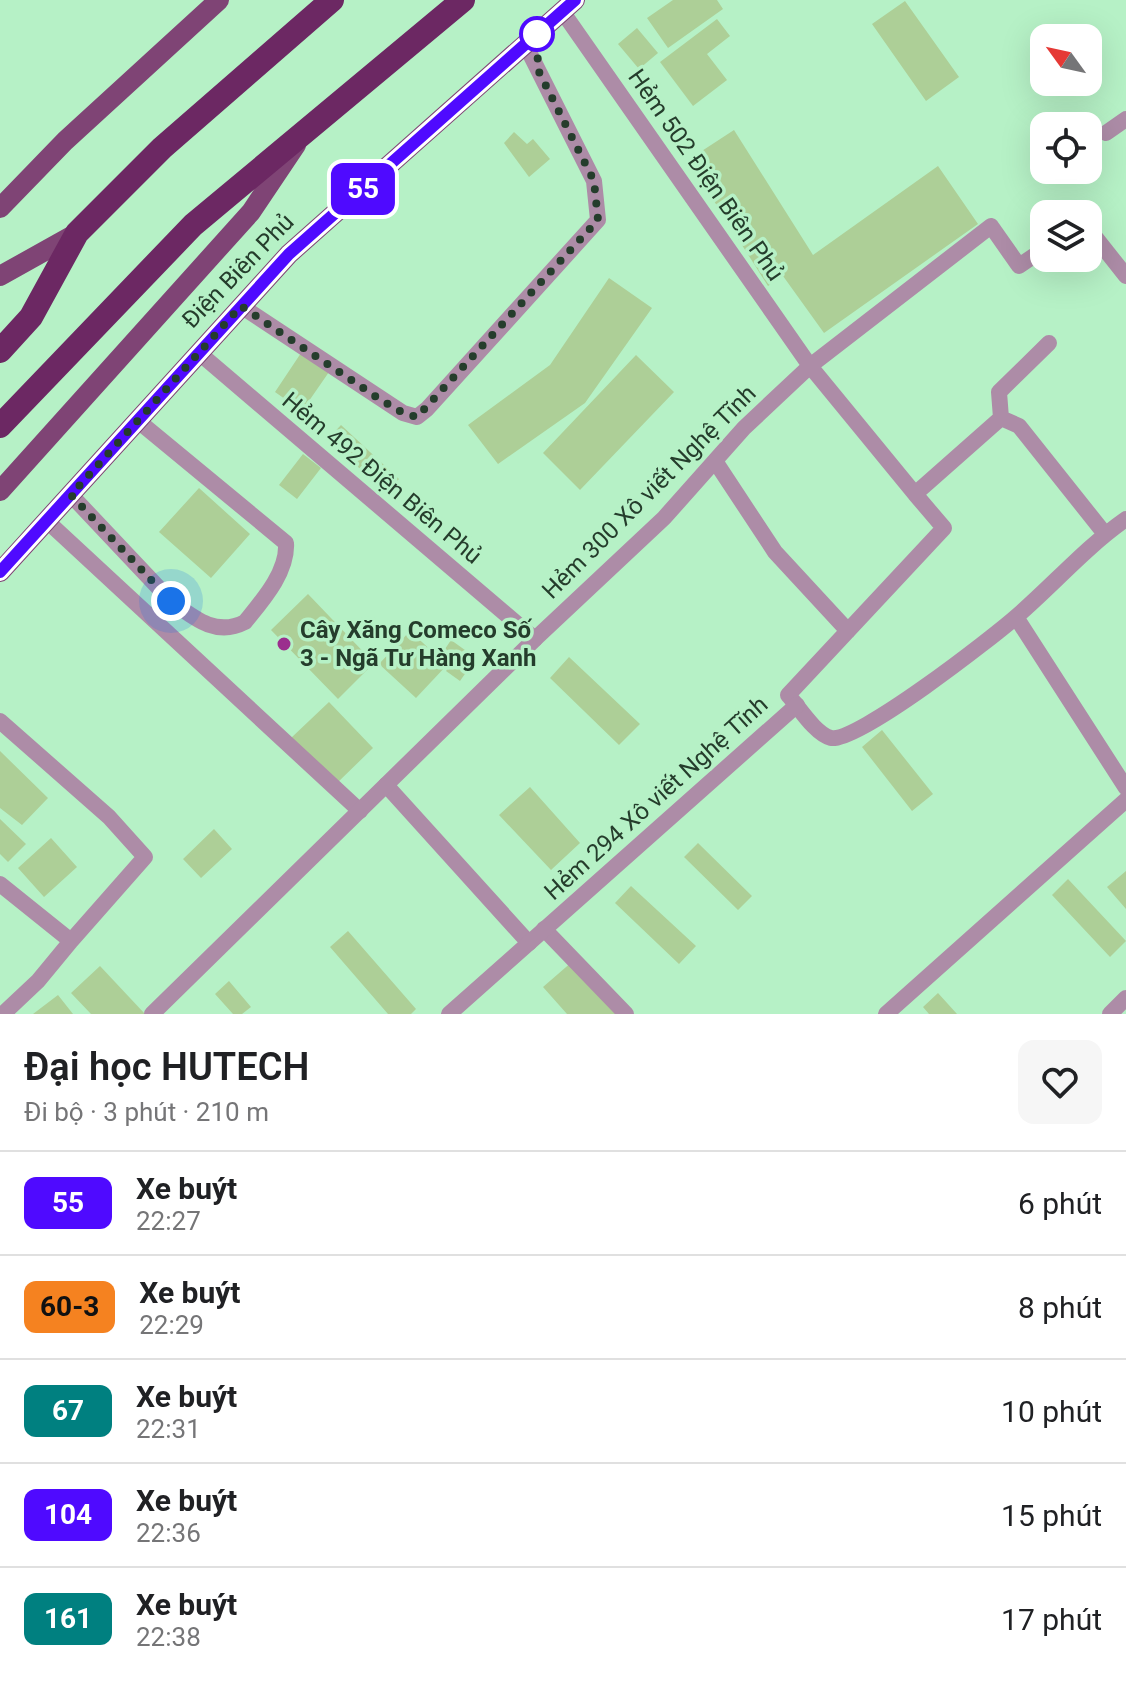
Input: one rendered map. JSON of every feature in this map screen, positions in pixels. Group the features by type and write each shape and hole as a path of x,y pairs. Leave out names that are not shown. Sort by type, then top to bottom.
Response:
{"highway":[{"path":"0,351 31,317 77,233 162,148 332,0"},
{"name":"Điện Biên Phủ","path":"0,426 193,225 463,0"}],"main road":[{"path":"0,208 65,141 219,0"},
{"name":"Điện Biên Phủ","path":"0,572 289,254 569,6"},
{"name":"Điện Biên Phủ","path":"0,491 251,212 305,133"},
{"path":"0,276 77,233"}],"street":[{"name":"Hẻm 502 Điện Biên Phủ","path":"569,6 810,366 944,528 848,631"},
{"path":"241,306 403,413 417,417 427,409 598,220 594,181 525,44"},
{"path":"1106,133 1126,119"},
{"name":"Hẻm 300 Xô viết Nghệ Tĩnh","path":"152,1014 535,639 664,518 715,461 810,366 991,226 1019,266 1030,259"},
{"path":"1102,246 1126,276"},
{"path":"1001,418 999,392 1049,343"},
{"name":"Hẻm 492 Điện Biên Phủ","path":"198,352 535,639"},
{"path":"915,494 1001,418"},
{"path":"1001,418 1019,426 1105,534"},
{"path":"71,495 171,601 190,615 220,628 245,622 280,571 287,556 286,543 137,420"},
{"path":"715,461 775,552 848,631 788,695 797,705"},
{"name":"Hẻm 294 Xô viết Nghệ Tĩnh","path":"449,1014 797,705 824,736 834,739 855,733 1016,617 1105,534 1126,519"},
{"path":"47,521 360,811"},
{"path":"1016,617 1126,788"},
{"path":"0,721 109,817 145,857 38,981 3,1014"},
{"path":"386,785 529,943"},
{"path":"886,1014 1126,800"},
{"path":"0,884 71,941"},
{"path":"544,929 626,1014"},
{"path":"1110,1014 1126,998"}],"building":[{"path":"673,0 717,0 723,9 668,48 647,18"},
{"path":"905,1 959,77 926,101 872,24"},
{"path":"717,19 730,36 707,54 727,80 693,106 660,62"},
{"path":"637,28 658,53 639,69 618,44"},
{"path":"734,130 813,255 938,166 978,224 824,333 783,276 768,286 688,160"},
{"path":"514,132 527,144 533,139 550,159 529,177 504,143"},
{"path":"609,278 652,308 585,403 498,464 468,425 550,365"},
{"path":"301,353 329,372 302,411 275,392"},
{"path":"636,355 674,392 580,490 543,453"},
{"path":"341,425 399,479 386,493 328,439"},
{"path":"303,454 321,468 297,499 279,485"},
{"path":"199,488 250,534 211,578 159,532"},
{"path":"308,594 374,663 338,699 271,630"},
{"path":"410,631 447,665 416,698 379,664"},
{"path":"451,640 476,658 460,681 446,671 452,663 441,655"},
{"path":"569,657 640,724 619,745 550,678"},
{"path":"329,702 373,748 335,785 291,738"},
{"path":"882,730 933,794 912,811 862,747"},
{"path":"0,751 48,798 22,825 0,808"},
{"path":"530,787 580,843 551,870 499,815"},
{"path":"0,819 26,844 8,862 0,854"},
{"path":"214,829 232,849 201,878 183,859"},
{"path":"51,838 77,867 44,897 18,868"},
{"path":"698,843 752,896 738,910 684,857"},
{"path":"1126,871 1126,909 1107,887"},
{"path":"1068,879 1126,941 1110,957 1052,895"},
{"path":"631,886 696,946 679,964 615,903"},
{"path":"348,931 416,1009 411,1014 388,1014 330,947"},
{"path":"573,961 620,1014 567,1014 543,987"},
{"path":"100,966 145,1014 91,1014 71,993"},
{"path":"229,981 251,1007 242,1014 233,1014 215,994"},
{"path":"938,993 957,1014 929,1014 923,1007"},
{"path":"58,995 73,1014 33,1014"}],"bus line":[{"name":"55","path":"0,572 289,254 575,0"}],"place":[{"name":"Cây Xăng Comeco Số 3 - Ngã Tư Hàng Xanh","path":"284,644"}],"route":[{"path":"171,601 71,495 241,306 378,398 403,413 417,417 447,388 598,220 594,181 538,70 537,34"}]}
